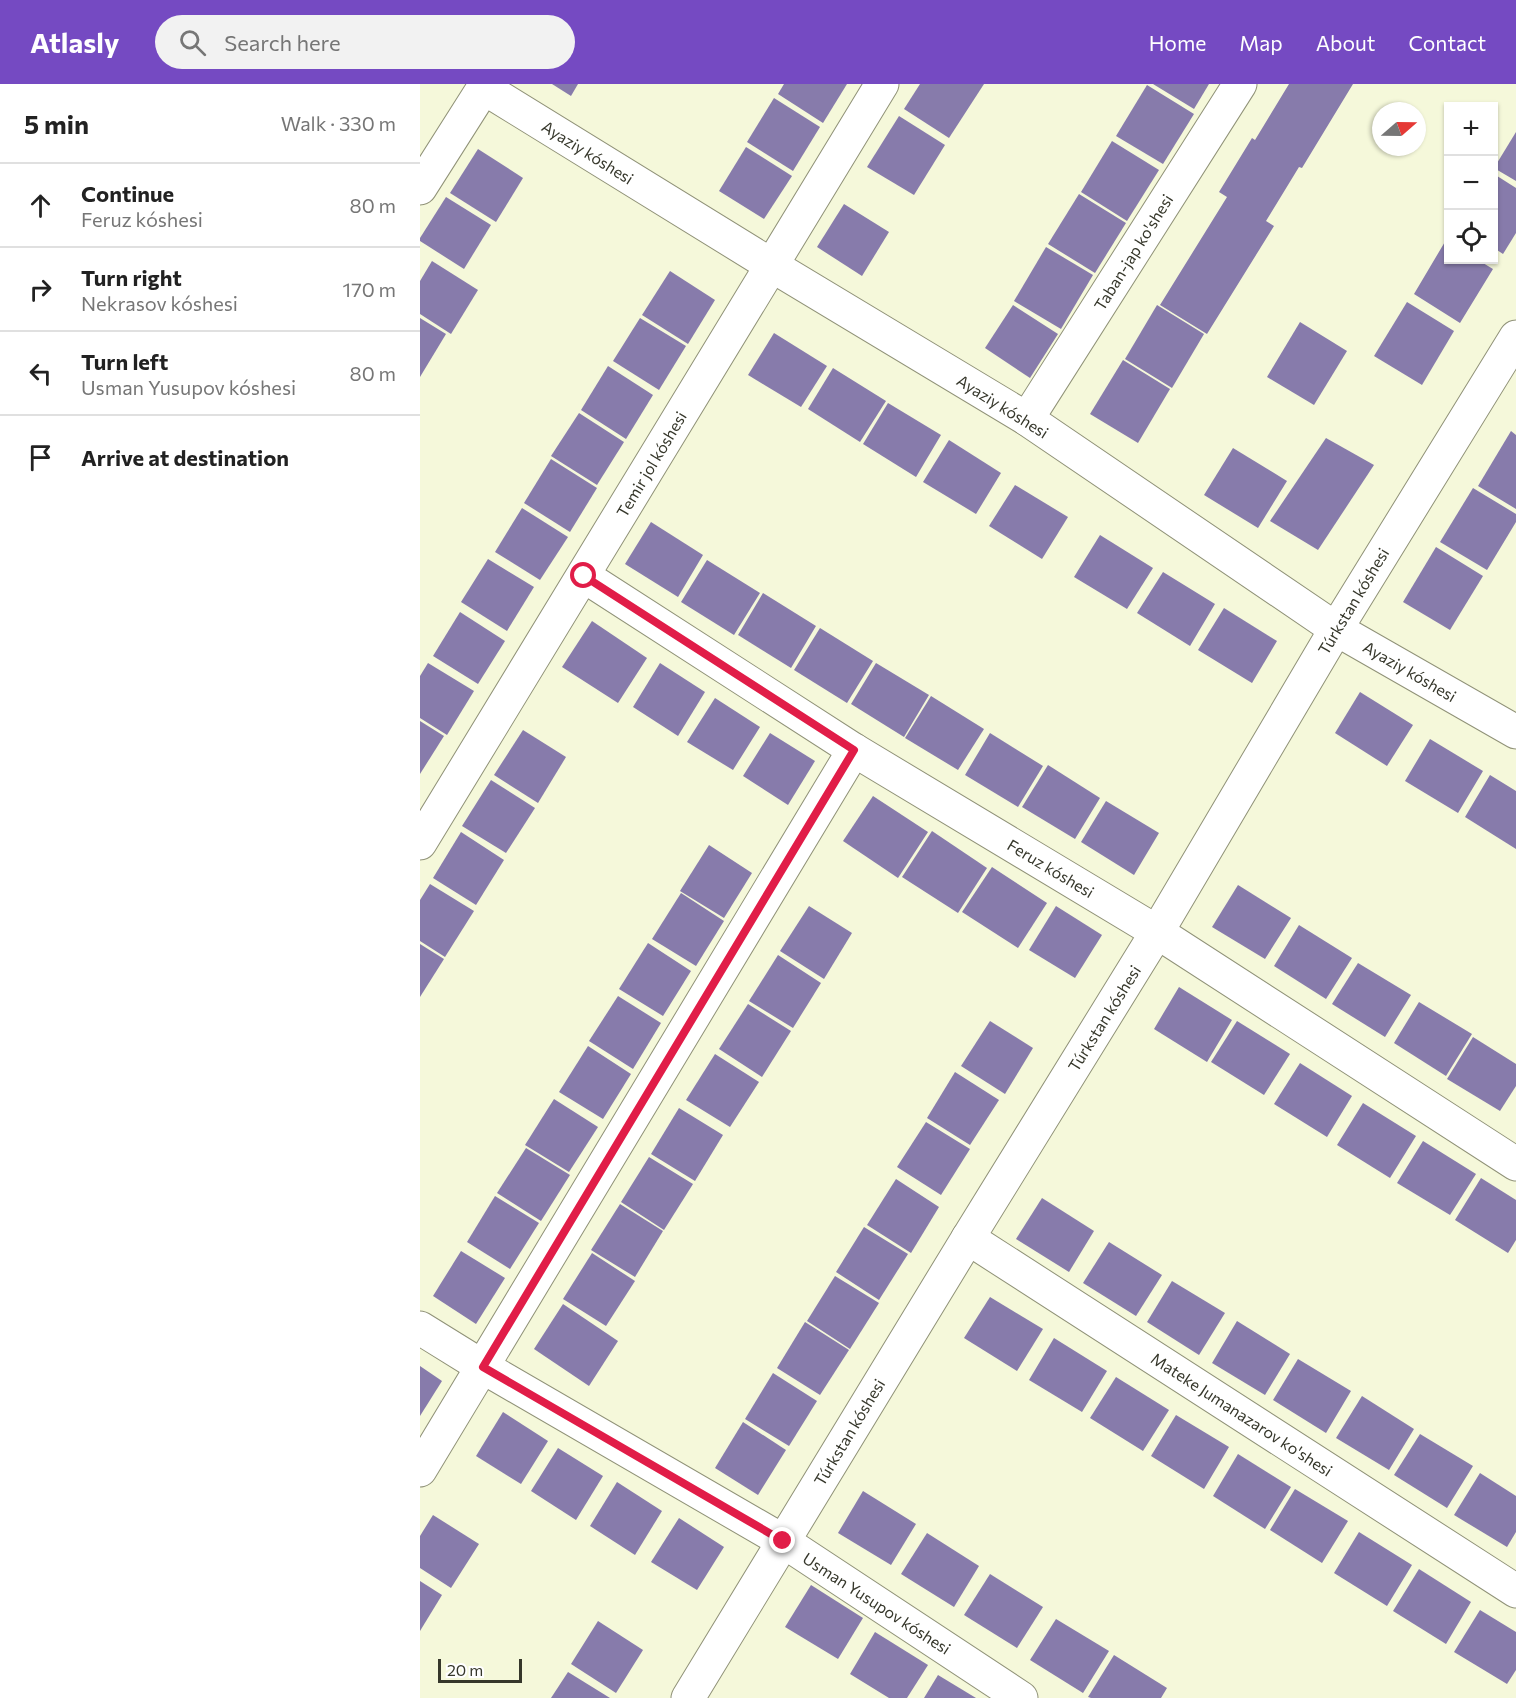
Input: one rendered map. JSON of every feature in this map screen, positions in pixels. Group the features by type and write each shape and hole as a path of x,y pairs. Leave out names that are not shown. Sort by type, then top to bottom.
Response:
{"street":[{"name":"Temir jol kóshesi","path":"420,843 882,84"},
{"name":"Taban-jap ko'shesi","path":"1027,419 1240,84"},
{"name":"Ayaziy kóshesi","path":"485,86 771,265 1027,419 1336,629 1516,732"},
{"path":"420,188 485,86"},
{"name":"Túrkstan kóshesi","path":"688,1698 1157,932 1336,629 1516,337"},
{"name":"Feruz kóshesi","path":"584,576 854,750 1157,932 1516,1164"},
{"path":"420,1470 854,750"},
{"name":"Mateke Jumanazarov ko'shesi","path":"968,1238 1516,1591"},
{"name":"Usman Yusupov kóshesi","path":"420,1328 783,1541 1021,1698"}],"building":[{"path":"552,84 578,84 571,96"},
{"path":"784,84 847,84 823,123 778,94"},
{"path":"920,84 984,84 949,138 904,109"},
{"path":"1153,84 1209,84 1194,109"},
{"path":"1289,84 1353,84 1302,168 1299,167 1266,221 1274,226 1207,334 1160,305 1227,197 1219,192 1252,138 1255,140"},
{"path":"1147,85 1194,114 1163,164 1116,136"},
{"path":"774,98 820,127 793,171 747,142"},
{"path":"899,116 945,145 914,195 867,167"},
{"path":"1516,132 1516,181 1498,170 1498,161"},
{"path":"1112,141 1159,170 1127,221 1081,192"},
{"path":"746,147 792,176 764,219 719,191"},
{"path":"478,149 523,178 496,222 450,193"},
{"path":"1498,177 1516,188 1516,233 1503,254 1498,251"},
{"path":"1079,194 1126,223 1095,273 1048,244"},
{"path":"446,197 491,225 464,269 420,241"},
{"path":"844,204 889,232 862,276 817,247"},
{"path":"1444,243 1444,264 1485,264 1493,269 1460,323 1414,294"},
{"path":"1046,247 1093,275 1061,329 1014,301"},
{"path":"432,261 478,290 451,334 420,314 420,281"},
{"path":"670,271 715,300 688,344 642,315"},
{"path":"1407,302 1454,331 1422,385 1374,356"},
{"path":"1013,305 1058,334 1030,378 985,348"},
{"path":"1157,305 1204,334 1172,388 1125,359"},
{"path":"420,318 446,334 420,377"},
{"path":"640,318 686,346 659,390 613,361"},
{"path":"1300,322 1347,351 1314,405 1267,377"},
{"path":"774,333 827,366 801,407 748,375"},
{"path":"1123,360 1170,389 1138,443 1090,414"},
{"path":"608,366 653,395 626,439 581,410"},
{"path":"833,368 886,401 860,442 808,409"},
{"path":"888,403 941,435 916,477 863,444"},
{"path":"579,413 624,442 597,485 551,456"},
{"path":"1511,431 1516,435 1516,509 1478,486"},
{"path":"1326,438 1374,465 1318,550 1270,521"},
{"path":"949,440 1001,473 976,514 923,482"},
{"path":"1233,448 1287,481 1258,528 1204,495"},
{"path":"551,459 597,488 570,532 524,503"},
{"path":"1015,485 1068,517 1042,559 989,526"},
{"path":"1473,488 1516,514 1516,522 1487,570 1440,542"},
{"path":"522,508 568,537 540,580 495,552"},
{"path":"651,522 703,555 678,597 625,564"},
{"path":"1100,535 1153,568 1127,609 1074,577"},
{"path":"1436,547 1483,576 1450,630 1403,602"},
{"path":"488,559 534,587 507,631 461,602"},
{"path":"707,560 760,593 734,635 681,602"},
{"path":"1163,572 1215,604 1190,646 1137,613"},
{"path":"763,593 816,626 791,668 738,635"},
{"path":"1224,608 1277,641 1252,683 1198,650"},
{"path":"460,612 505,641 478,684 433,656"},
{"path":"592,621 647,658 618,703 562,667"},
{"path":"820,628 873,661 847,703 794,670"},
{"path":"428,663 474,691 447,735 420,718 420,676"},
{"path":"660,663 705,692 678,736 633,707"},
{"path":"876,663 929,695 904,737 851,704"},
{"path":"1360,692 1413,725 1387,766 1335,733"},
{"path":"931,696 984,729 958,770 905,738"},
{"path":"715,698 760,727 733,770 687,742"},
{"path":"420,721 444,736 420,774"},
{"path":"523,730 566,757 538,803 494,775"},
{"path":"770,733 815,761 788,805 743,776"},
{"path":"990,733 1043,766 1018,807 965,775"},
{"path":"1430,739 1483,771 1458,813 1405,781"},
{"path":"1048,765 1100,798 1075,839 1022,807"},
{"path":"1490,775 1516,791 1516,849 1465,817"},
{"path":"491,780 535,808 506,853 462,826"},
{"path":"873,796 928,832 898,878 843,841"},
{"path":"1106,801 1159,833 1134,875 1081,842"},
{"path":"932,831 987,868 958,913 902,877"},
{"path":"461,832 504,860 476,905 433,878"},
{"path":"709,845 752,873 724,918 680,891"},
{"path":"992,867 1047,903 1018,948 962,912"},
{"path":"430,884 474,911 445,957 420,941 420,900"},
{"path":"1238,885 1291,918 1265,959 1212,927"},
{"path":"681,893 724,921 696,966 652,939"},
{"path":"809,906 852,933 824,979 780,951"},
{"path":"1056,906 1102,935 1075,978 1029,950"},
{"path":"1299,925 1352,958 1326,999 1274,966"},
{"path":"648,943 691,971 663,1016 619,989"},
{"path":"420,944 444,959 420,997"},
{"path":"778,955 821,983 793,1028 749,1001"},
{"path":"1358,963 1411,995 1385,1037 1332,1004"},
{"path":"1179,987 1232,1020 1207,1062 1154,1029"},
{"path":"618,996 661,1023 633,1069 589,1041"},
{"path":"1419,1002 1472,1034 1446,1076 1394,1043"},
{"path":"748,1004 791,1031 762,1077 719,1049"},
{"path":"990,1021 1033,1048 1005,1094 961,1066"},
{"path":"1237,1021 1290,1054 1264,1095 1211,1062"},
{"path":"1473,1037 1516,1064 1516,1086 1500,1111 1447,1079"},
{"path":"588,1046 631,1074 603,1119 559,1092"},
{"path":"715,1054 759,1082 730,1127 686,1100"},
{"path":"1300,1063 1352,1096 1327,1137 1274,1104"},
{"path":"955,1072 999,1100 970,1145 927,1118"},
{"path":"554,1099 598,1127 569,1172 525,1145"},
{"path":"1363,1103 1416,1136 1390,1178 1337,1145"},
{"path":"679,1108 723,1135 695,1181 651,1154"},
{"path":"926,1122 970,1149 941,1195 897,1167"},
{"path":"1423,1141 1476,1174 1450,1215 1397,1183"},
{"path":"526,1148 570,1175 541,1221 497,1193"},
{"path":"649,1157 693,1184 664,1230 621,1202"},
{"path":"1481,1178 1516,1200 1516,1240 1508,1253 1455,1220"},
{"path":"896,1179 939,1207 911,1253 867,1225"},
{"path":"495,1196 539,1223 510,1269 467,1242"},
{"path":"1042,1198 1094,1231 1069,1272 1016,1239"},
{"path":"620,1204 663,1231 635,1277 591,1250"},
{"path":"864,1227 908,1254 879,1300 836,1272"},
{"path":"1109,1242 1162,1275 1136,1316 1083,1283"},
{"path":"461,1251 505,1278 476,1324 433,1296"},
{"path":"592,1253 635,1281 606,1326 563,1299"},
{"path":"835,1276 879,1303 850,1349 807,1321"},
{"path":"1172,1281 1225,1313 1199,1355 1147,1322"},
{"path":"990,1297 1043,1329 1017,1371 964,1338"},
{"path":"563,1304 618,1341 589,1386 534,1349"},
{"path":"1237,1321 1290,1354 1265,1395 1212,1363"},
{"path":"805,1322 849,1350 820,1395 777,1368"},
{"path":"1054,1338 1107,1371 1082,1412 1029,1380"},
{"path":"1298,1359 1351,1391 1326,1433 1273,1400"},
{"path":"420,1366 442,1381 420,1416"},
{"path":"773,1373 817,1401 789,1446 745,1419"},
{"path":"1116,1377 1169,1410 1143,1451 1090,1418"},
{"path":"1362,1396 1414,1429 1389,1470 1336,1438"},
{"path":"503,1412 548,1441 521,1484 476,1456"},
{"path":"1176,1415 1229,1447 1204,1489 1151,1456"},
{"path":"743,1422 786,1450 758,1495 715,1468"},
{"path":"1420,1434 1473,1466 1447,1508 1394,1475"},
{"path":"558,1448 603,1476 576,1520 531,1491"},
{"path":"1238,1454 1291,1487 1265,1529 1213,1496"},
{"path":"1480,1473 1516,1496 1516,1532 1507,1547 1454,1515"},
{"path":"617,1482 662,1511 635,1555 590,1526"},
{"path":"1295,1489 1348,1521 1322,1563 1270,1530"},
{"path":"863,1491 916,1524 891,1565 838,1533"},
{"path":"433,1515 479,1544 451,1588 420,1568 420,1536"},
{"path":"679,1518 724,1547 697,1590 651,1562"},
{"path":"1359,1532 1412,1565 1387,1606 1334,1573"},
{"path":"927,1533 979,1566 954,1607 901,1574"},
{"path":"1419,1569 1471,1602 1446,1644 1393,1611"},
{"path":"990,1574 1043,1607 1017,1648 964,1615"},
{"path":"420,1581 442,1595 420,1631"},
{"path":"811,1585 863,1618 838,1659 785,1627"},
{"path":"1480,1610 1516,1632 1516,1670 1507,1684 1454,1652"},
{"path":"1056,1619 1109,1651 1083,1693 1030,1660"},
{"path":"598,1621 643,1650 616,1693 571,1664"},
{"path":"875,1632 928,1665 907,1698 889,1698 850,1674"},
{"path":"1114,1655 1167,1688 1161,1698 1088,1697"},
{"path":"568,1672 610,1698 551,1698"},
{"path":"938,1675 976,1698 924,1698"}],"route":[{"path":"584,576 854,750 483,1367 783,1541"}]}
